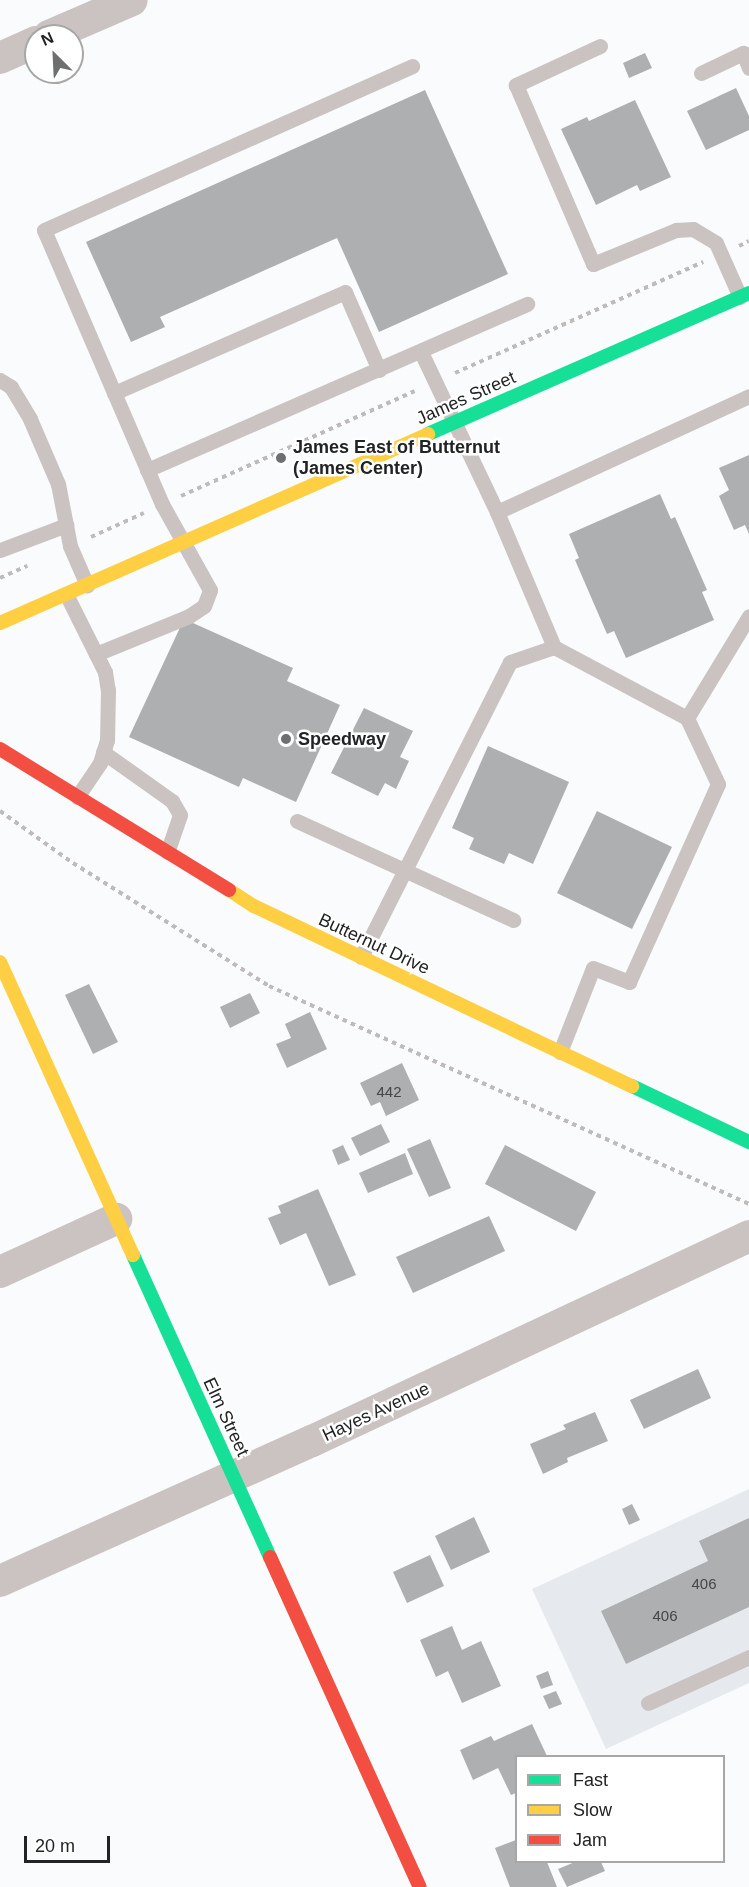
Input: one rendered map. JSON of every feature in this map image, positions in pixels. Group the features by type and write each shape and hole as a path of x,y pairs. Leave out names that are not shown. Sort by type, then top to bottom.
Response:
{"street":[{"path":"77,24 132,0"},
{"path":"0,58 24,47"},
{"name":"James Street","path":"0,623 745,295"},
{"name":"Butternut Drive","path":"0,749 254,906 749,1142"},
{"name":"Elm Street","path":"0,962 420,1887"},
{"path":"0,1272 116,1219"},
{"name":"Hayes Avenue","path":"0,1581 323,1436 749,1236"}],"lane":[{"path":"600,46 516,85 593,264 676,230 693,229 716,243 745,295"},
{"path":"701,73 742,53 749,68"},
{"path":"96,654 189,616 204,606 210,590 162,504 44,230 412,66"},
{"path":"114,393 345,292 379,370"},
{"path":"147,470 527,304"},
{"path":"421,352 496,512 554,648 687,718 718,784 629,982 593,968 560,1052"},
{"path":"0,380 11,387 30,419 58,484 70,546 87,585"},
{"path":"496,512 749,396"},
{"path":"0,550 66,525"},
{"path":"66,594 105,672 108,690 107,740 100,763 77,797"},
{"path":"687,718 749,616"},
{"path":"361,957 510,662 554,648"},
{"path":"103,752 172,801 180,815 167,852"},
{"path":"297,821 513,920"},
{"path":"648,1703 749,1657"}],"path":[{"path":"0,578 749,241"},
{"path":"0,811 73,863 268,986 749,1204"}],"shaded area":[{"path":"749,1489 749,1683 606,1749 532,1589"}],"building":[{"path":"645,53 652,68 629,78 623,63"},
{"path":"736,88 749,116 749,130 706,150 687,111"},
{"path":"425,90 508,274 379,332 337,238 160,317 165,327 131,342 86,242"},
{"path":"635,100 671,177 640,191 637,185 596,205 561,129 587,117 589,121"},
{"path":"749,455 749,534 745,525 734,530 719,496 729,490 719,468"},
{"path":"660,494 671,519 675,517 707,590 702,592 714,620 626,658 614,631 607,634 575,560 579,558 569,534"},
{"path":"184,619 293,668 287,681 340,705 296,802 243,778 239,787 129,737"},
{"path":"364,708 413,731 400,757 409,761 396,789 385,783 378,796 331,773"},
{"path":"488,746 569,782 533,864 509,853 504,864 469,849 474,838 452,828"},
{"path":"597,811 672,847 632,929 557,893"},
{"path":"89,984 118,1042 93,1054 65,995"},
{"path":"250,993 260,1013 230,1028 220,1007"},
{"path":"310,1012 327,1049 287,1068 276,1044 291,1038 285,1024"},
{"path":"402,1063 419,1100 386,1116 380,1102 371,1106 360,1083"},
{"path":"381,1124 390,1142 360,1156 351,1138"},
{"path":"430,1139 451,1188 429,1197 407,1149"},
{"path":"343,1145 350,1160 338,1165 332,1150"},
{"path":"505,1145 596,1192 576,1231 485,1184"},
{"path":"405,1153 413,1174 368,1193 359,1173"},
{"path":"318,1189 356,1275 329,1286 306,1233 280,1245 268,1218 281,1213 278,1206"},
{"path":"489,1216 505,1251 413,1293 396,1257"},
{"path":"698,1369 711,1398 644,1429 630,1400"},
{"path":"595,1412 608,1441 567,1458 568,1462 543,1474 530,1444 566,1429 563,1425"},
{"path":"632,1504 640,1520 629,1525 622,1509"},
{"path":"474,1517 490,1552 451,1570 435,1536"},
{"path":"749,1518 749,1607 626,1664 601,1611 708,1561 699,1541"},
{"path":"430,1555 444,1586 407,1603 393,1572"},
{"path":"452,1626 462,1650 481,1641 501,1686 462,1703 448,1671 436,1677 420,1640"},
{"path":"548,1671 553,1685 541,1689 536,1676"},
{"path":"556,1691 562,1704 549,1709 543,1696"},
{"path":"532,1724 547,1755 515,1755 515,1793 511,1795 498,1768 473,1780 460,1750 491,1736 494,1741"},
{"path":"515,1840 515,1863 547,1863 557,1887 510,1887 495,1848"},
{"path":"573,1863 601,1863 605,1871 567,1887 558,1869"}],"traffic: fast":[{"path":"428,434 749,293"},
{"path":"632,1086 749,1142"},
{"path":"133,1255 270,1557"}],"traffic: slow":[{"path":"0,623 428,434"},
{"path":"229,890 254,906 632,1086"},
{"path":"0,962 133,1255"}],"traffic: jam":[{"path":"0,749 229,890"},
{"path":"270,1557 420,1887"}],"place":[{"name":"James East of Butternut (James Center)","path":"281,458"},
{"name":"Speedway","path":"286,739"}]}
